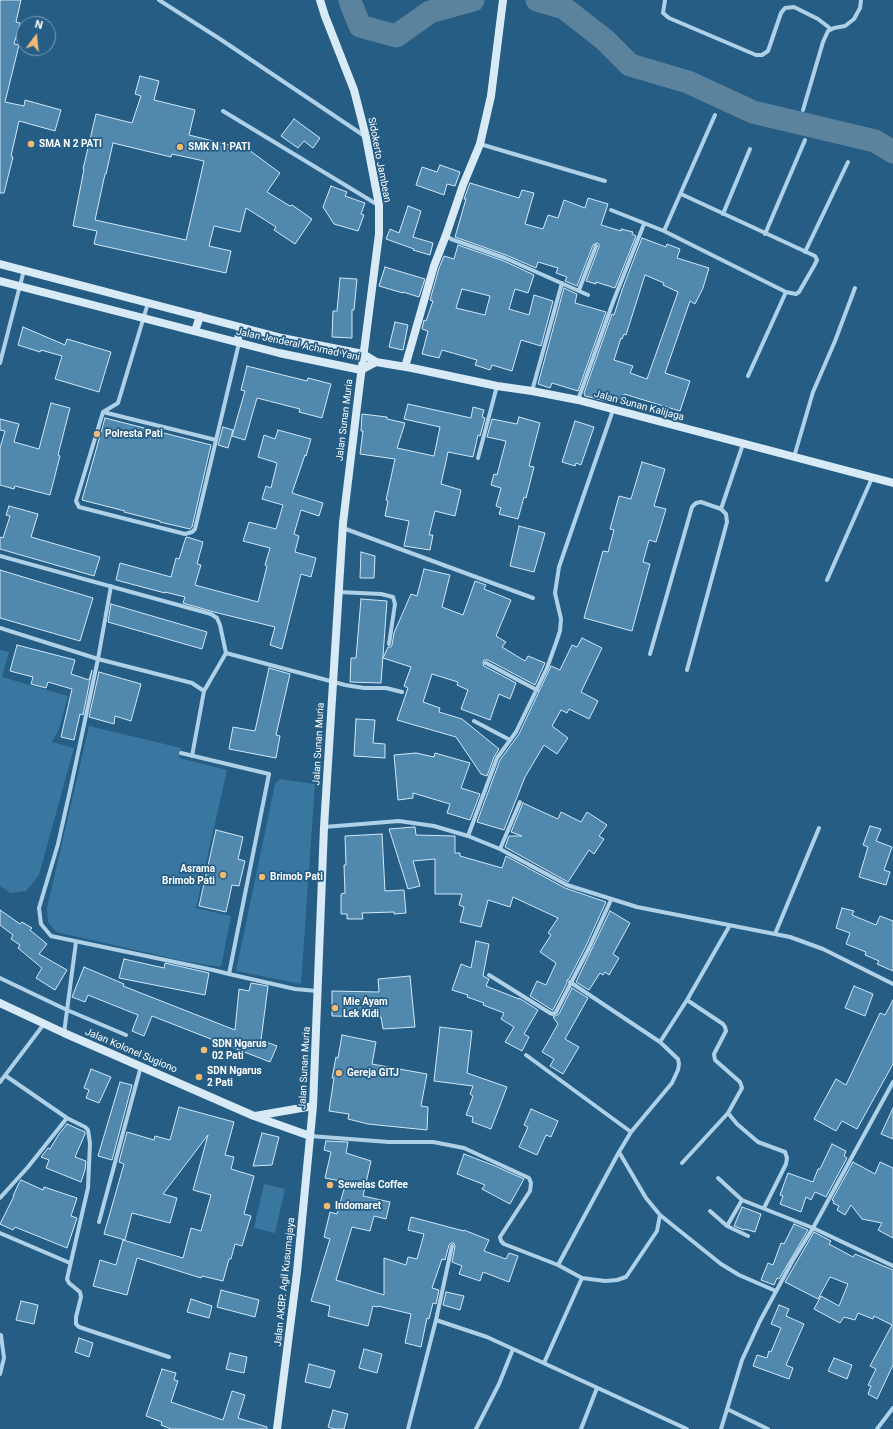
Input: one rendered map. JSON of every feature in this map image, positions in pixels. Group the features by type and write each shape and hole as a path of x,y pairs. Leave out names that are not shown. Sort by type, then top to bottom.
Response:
{"main road":[{"name":"Sidokerto Jambean","path":"320,0 324,16 354,90 366,137 379,205 379,234 363,354"},
{"path":"405,367 434,266 463,185 480,144 491,96 503,0"},
{"name":"Jalan Jenderal Achmad Yani","path":"0,264 282,338 363,354 376,362"},
{"name":"Jalan Jenderal Achmad Yani","path":"0,281 279,353 361,370 376,362"},
{"path":"195,331 200,316"},
{"path":"238,343 241,327"},
{"path":"279,353 282,338"},
{"name":"Jalan Sunan Muria","path":"310,1136 313,1106 324,827 343,528 363,354"},
{"name":"Jalan Sunan Kalijaga","path":"376,362 497,386 578,400 893,483"},
{"name":"Jalan Kolonel Sugiono","path":"0,1003 64,1033 254,1116 310,1136"},
{"path":"254,1116 313,1106"},
{"name":"Jalan AKBP. Agil Kusumajaya","path":"277,1429 297,1272 310,1136"}],"street":[{"path":"159,0 366,137"},
{"path":"665,0 663,13 669,18 756,55 762,55 768,51 781,13 785,8 794,7 818,19 831,29"},
{"path":"803,110 823,42 828,31 846,26 854,19 860,8 861,0"},
{"path":"223,112 379,205"},
{"path":"664,231 715,115"},
{"path":"765,234 805,140"},
{"path":"480,144 604,181"},
{"path":"723,214 750,149"},
{"path":"805,252 848,162"},
{"path":"610,210 664,231 786,292 796,294 799,292 817,260 816,256 765,234 681,194"},
{"path":"578,400 613,302 644,224"},
{"path":"446,235 452,239 505,258 588,295"},
{"path":"579,290 596,246"},
{"path":"0,363 24,270"},
{"path":"532,391 562,283"},
{"path":"793,457 813,392 835,341 855,288"},
{"path":"748,376 786,292"},
{"path":"148,303 118,403 103,412 76,501 79,507 185,534 192,532 195,529 238,343"},
{"path":"478,458 497,386"},
{"path":"468,836 497,758 516,732 537,690 547,668 560,631 561,619 555,593 559,567 613,410"},
{"path":"103,412 216,440"},
{"path":"721,509 743,444"},
{"path":"827,580 872,478"},
{"path":"650,654 692,507 701,502 721,509 726,514 727,522 687,670"},
{"path":"343,528 533,598"},
{"path":"0,556 211,614 217,618 226,653 204,691 192,756"},
{"path":"111,586 98,659 58,844 39,908 41,924 51,936 213,970 294,989 318,991"},
{"path":"339,592 381,594 393,597 395,604 389,644"},
{"path":"0,628 98,659 192,682 204,691"},
{"path":"226,653 358,687 386,688 402,692"},
{"path":"486,663 537,690"},
{"path":"474,721 510,740"},
{"path":"181,753 269,774 230,974"},
{"path":"500,849 520,802"},
{"path":"324,827 399,821 434,826 468,836 500,849 567,885 637,907 790,937 823,949 893,984"},
{"path":"775,934 819,828"},
{"path":"489,976 553,1014 556,1012 570,982 589,948 611,900"},
{"path":"660,1042 687,1000 730,925"},
{"path":"64,1033 76,942"},
{"path":"0,978 67,1010 126,1035"},
{"path":"558,1265 631,1132 672,1083 679,1064 678,1059 660,1042 570,982"},
{"path":"682,1163 728,1113 742,1088 740,1082 715,1060 714,1054 726,1031 725,1027 723,1024 687,1000"},
{"path":"0,1082 44,1024"},
{"path":"526,1055 631,1132"},
{"path":"100,1222 141,1066"},
{"path":"6,1076 67,1118 88,1130 90,1143 88,1188 67,1279 69,1283 80,1292 81,1297 76,1317 76,1324 79,1327 169,1357"},
{"path":"721,1429 742,1360 792,1260 813,1228 893,1082"},
{"path":"728,1113 737,1124 758,1142 785,1152 787,1158 786,1164 764,1208"},
{"path":"0,1198 28,1168 67,1118"},
{"path":"310,1136 389,1142 433,1142 464,1148 529,1178 531,1183 530,1191 500,1237 501,1241 504,1244 558,1265 582,1278 605,1281 617,1280 626,1277 657,1231 660,1215"},
{"path":"619,1152 646,1198 660,1215 721,1264 739,1275 776,1292"},
{"path":"718,1178 742,1200 813,1228 893,1266"},
{"path":"727,1226 742,1200"},
{"path":"710,1211 727,1226 748,1236"},
{"path":"0,1233 70,1263"},
{"path":"408,1429 436,1320 452,1246"},
{"path":"544,1363 582,1278"},
{"path":"436,1320 487,1337 687,1429"},
{"path":"0,1374 4,1358 1,1335"},
{"path":"476,1429 499,1384 513,1349"},
{"path":"581,1429 597,1388"},
{"path":"877,1429 893,1408"},
{"path":"727,1409 768,1429"}],"shaded area":[{"path":"0,650 9,652 2,677 68,696 59,729 52,742 74,748 39,875 26,891 10,893 0,886"},
{"path":"89,726 181,748 179,758 227,770 196,908 231,916 221,967 184,961 56,932 48,922 47,908"},
{"path":"280,779 315,784 301,984 236,971 275,784"},
{"path":"264,1184 285,1189 275,1233 254,1228"}],"building":[{"path":"0,0 21,0 17,16 16,16 16,37 14,44 16,44 16,56 5,102 24,106 25,100 61,110 55,131 19,121 11,156 13,157 4,193 0,193"},
{"path":"140,76 159,81 154,100 195,110 189,135 249,150 280,173 267,192 290,206 292,205 312,219 295,244 274,230 276,227 246,208 240,232 214,226 209,246 231,251 226,273 94,244 97,231 73,226 83,169 96,114 132,123 141,96 135,94","holes":["113,143 171,157 172,154 204,161 186,240 95,220"]},
{"path":"294,119 320,138 313,148 304,141 298,148 281,136"},
{"path":"440,165 460,172 455,186 447,184 444,195 416,185 422,167 437,172"},
{"path":"470,183 519,198 522,190 534,193 525,224 543,229 548,215 558,218 564,200 585,208 588,198 608,204 601,225 621,231 621,229 633,232 632,234 636,236 615,288 596,282 596,284 586,281 599,247 599,244 597,243 593,245 577,286 565,281 567,277 556,273 558,268 538,262 536,268 506,255 455,237 466,199 464,199"},
{"path":"331,186 347,192 345,196 365,203 361,214 364,215 358,231 334,224 323,207"},
{"path":"408,206 421,211 413,237 433,243 430,255 386,239 390,229 399,233"},
{"path":"642,238 666,247 667,244 680,249 677,258 709,268 703,288 695,304 690,301 665,373 690,381 680,411 624,394 623,399 607,396 606,401 585,396 584,393","holes":["645,275 664,283 663,285 678,292 647,379 630,373 633,366 614,360 621,338 622,339 624,334 626,335"]},
{"path":"458,245 504,261 534,275 528,293 515,289 509,309 529,315 534,295 553,301 541,346 521,340 512,371 492,365 490,370 475,365 477,360 442,350 439,358 422,354 428,331 422,329 424,320 426,321 433,301 430,300 439,268 444,256 454,259","holes":["462,289 490,296 485,315 456,308"]},
{"path":"385,267 425,279 419,297 379,286"},
{"path":"340,278 357,279 354,310 352,310 352,338 332,337 333,311 337,311"},
{"path":"564,288 577,294 575,303 606,312 578,391 552,383 550,388 538,384"},
{"path":"395,322 408,325 403,350 389,347"},
{"path":"23,327 65,345 67,339 111,352 99,392 55,379 62,356 41,350 40,352 18,345"},
{"path":"247,366 307,381 308,378 331,384 322,418 299,412 300,409 257,398 245,440 232,436 245,391 241,390"},
{"path":"51,403 70,408 50,495 15,486 14,489 0,485 0,448 5,431 0,430 0,419 19,424 14,442 39,449"},
{"path":"408,404 471,418 473,407 484,410 482,417 485,418 480,436 478,435 473,457 448,452 441,484 461,490 455,516 435,511 429,535 433,535 430,550 404,546 409,521 385,516 388,501 386,500 395,459 360,454 363,431 361,431 362,414 387,417 387,419 405,423 397,448 434,456 440,427 404,419"},
{"path":"519,417 540,423 529,466 534,467 526,498 524,497 518,519 499,514 501,508 496,506 501,488 491,485 494,474 497,475 506,441 487,437 492,419 517,424"},
{"path":"105,418 211,445 192,527 190,529 82,500"},
{"path":"575,421 594,427 581,465 576,463 575,466 562,462"},
{"path":"223,427 233,430 228,448 218,445"},
{"path":"278,430 311,439 292,493 323,503 319,516 301,510 294,534 299,536 295,552 316,558 311,577 301,574 282,649 270,645 275,627 183,603 185,597 116,580 120,563 171,577 176,558 179,559 187,537 203,542 197,564 201,565 195,585 258,602 270,548 243,541 249,522 276,529 283,505 262,499 266,486 271,488 277,463 258,457 264,435 275,439"},
{"path":"642,462 665,469 654,506 666,509 656,542 649,540 643,562 650,564 632,631 584,618 603,551 608,552 614,530 610,529 619,496 631,499"},
{"path":"9,506 38,514 31,537 100,557 94,576 0,549 0,537 3,538 10,516 6,515"},
{"path":"519,526 545,533 534,572 510,566"},
{"path":"361,552 375,556 374,578 360,578"},
{"path":"424,569 450,575 442,607 463,615 475,581 486,585 484,589 511,600 496,636 506,642 502,647 525,661 528,656 545,663 535,685 488,660 484,660 484,666 516,683 510,699 499,694 490,720 461,709 468,690 457,685 458,682 432,674 423,702 440,708 439,712 462,719 499,749 494,757 487,776 481,774 456,737 397,720 408,688 404,686 411,667 383,658 388,647 391,647 392,645 394,633 411,594 417,596"},
{"path":"0,570 93,598 80,641 0,618"},
{"path":"361,599 387,601 381,683 350,682 351,658 356,658"},
{"path":"111,604 207,632 202,649 108,622"},
{"path":"582,638 602,648 581,692 598,701 589,719 569,709 567,713 561,710 552,726 568,738 557,754 544,745 525,777 504,830 477,822 500,760 519,734 551,666 560,670 572,645 577,647"},
{"path":"17,645 75,660 71,674 89,680 92,670 83,715 80,714 74,740 61,737 72,689 48,682 46,688 31,684 33,677 10,671"},
{"path":"269,668 290,674 276,735 280,736 276,758 229,749 233,727 255,731"},
{"path":"99,672 141,684 131,721 115,716 114,724 89,717"},
{"path":"356,719 375,720 373,743 385,744 385,758 354,756"},
{"path":"416,753 434,757 435,753 470,763 461,788 480,794 470,820 447,813 450,804 413,793 413,798 398,800 394,755"},
{"path":"523,803 558,819 561,812 581,822 587,812 607,825 599,836 604,839 594,854 589,850 568,882 505,847 509,836 522,836 511,832"},
{"path":"870,826 881,829 876,841 892,847 884,870 890,872 886,885 859,877 868,847 863,845"},
{"path":"415,827 416,835 455,836 455,853 460,853 460,856 502,868 506,856 565,888 606,902 586,946 569,979 567,980 567,983 553,1010 530,996 537,981 546,985 556,963 540,952 551,935 548,933 558,918 513,897 510,907 488,900 481,927 460,922 464,907 459,905 462,894 435,894 435,859 413,861 420,886 408,889 389,829"},
{"path":"216,830 243,837 238,859 245,861 239,886 232,885 226,912 199,906"},
{"path":"382,834 385,891 404,890 406,913 362,913 363,919 347,919 347,914 341,914 341,894 345,893 345,836"},
{"path":"842,908 854,911 852,915 876,925 880,916 893,921 893,971 877,964 879,961 865,955 866,952 846,944 850,933 836,928"},
{"path":"0,910 20,924 22,922 32,928 30,930 47,944 39,954 67,970 55,990 36,978 42,968 18,948 20,945 11,939 13,935 0,925"},
{"path":"610,911 630,923 613,954 619,958 609,975 605,972 603,975 600,973 589,990 576,982"},
{"path":"476,941 489,944 483,976 489,979 486,986 519,998 538,1010 524,1034 529,1037 522,1051 505,1042 514,1027 501,1019 504,1013 483,1005 484,1003 467,997 468,995 452,990 461,964 471,968"},
{"path":"124,959 164,968 165,963 209,973 205,995 119,978"},
{"path":"84,967 124,984 123,986 235,1030 239,989 249,991 251,983 268,986 261,1040 277,1046 270,1062 152,1016 144,1036 132,1031 138,1015 88,995 85,1002 72,997"},
{"path":"410,976 415,1027 383,1029 381,1017 332,1016 332,991 379,992 378,979"},
{"path":"854,986 873,994 865,1016 845,1008"},
{"path":"572,988 588,998 565,1039 579,1047 563,1074 550,1066 554,1059 542,1052 558,1024 553,1017 559,1014"},
{"path":"893,1000 893,1064 857,1129 842,1121 836,1131 814,1119 836,1079 846,1085 880,1013 885,1015"},
{"path":"440,1027 472,1031 467,1073 507,1087 491,1129 472,1122 473,1117 466,1115 473,1096 470,1094 473,1086 434,1081"},
{"path":"342,1035 376,1042 372,1064 427,1074 421,1106 428,1107 427,1130 368,1124 348,1119 349,1114 329,1111 334,1078 332,1078 336,1057 338,1058"},
{"path":"91,1069 111,1077 99,1103 86,1098 89,1090 84,1088"},
{"path":"120,1082 132,1085 112,1160 98,1156"},
{"path":"179,1107 234,1122 225,1155 234,1157 231,1169 254,1176 244,1214 251,1216 242,1246 235,1244 223,1281 202,1276 201,1278 137,1258 127,1295 93,1286 100,1260 116,1265 123,1240 183,1258 191,1228 201,1231 211,1195 193,1190 208,1135 163,1194 177,1198 170,1223 132,1213 125,1240 104,1234 124,1164 119,1162 127,1132 154,1140 155,1136 170,1140"},
{"path":"893,1108 893,1139 881,1134"},
{"path":"531,1109 558,1121 551,1137 546,1135 537,1155 519,1147 528,1127 524,1125"},
{"path":"67,1124 85,1132 75,1157 86,1161 81,1182 46,1168 49,1160 41,1157 48,1148 50,1149"},
{"path":"262,1133 279,1137 272,1165 253,1166"},
{"path":"326,1141 348,1142 346,1153 371,1161 363,1196 390,1202 386,1219 374,1216 370,1231 352,1227 336,1280 384,1295 384,1258 406,1265 408,1257 417,1259 424,1234 408,1230 411,1217 464,1230 489,1240 484,1251 506,1259 509,1253 518,1256 509,1282 483,1272 480,1281 459,1274 462,1266 452,1262 455,1246 454,1243 451,1243 449,1245 445,1260 442,1259 432,1288 439,1290 436,1304 433,1303 429,1319 427,1318 421,1347 405,1343 411,1314 373,1306 368,1326 328,1316 330,1306 311,1301 330,1239 324,1237 330,1212 337,1214 346,1182 325,1178 331,1152 324,1150"},
{"path":"832,1144 846,1151 844,1156 847,1158 826,1197 815,1192 811,1200 806,1197 801,1212 780,1204 783,1196 780,1195 788,1173 813,1182 818,1169 820,1169"},
{"path":"464,1154 524,1179 510,1204 482,1189 485,1185 457,1174"},
{"path":"853,1162 875,1174 880,1162 893,1168 893,1238 878,1230 882,1223 862,1219 851,1205 845,1215 837,1210 839,1206 833,1203 834,1201 832,1200"},
{"path":"21,1180 43,1190 44,1187 77,1198 71,1216 77,1218 67,1248 15,1227 13,1230 0,1224"},
{"path":"742,1207 761,1214 755,1232 734,1226"},
{"path":"794,1224 808,1230 774,1285 761,1280 768,1263 773,1265 781,1243 784,1244"},
{"path":"814,1232 831,1241 829,1244 853,1257 855,1254 893,1270 893,1365 877,1399 868,1394 871,1386 868,1385 876,1369 870,1366 892,1325 874,1316 873,1319 858,1313 855,1320 844,1317 840,1323 814,1309 821,1296 839,1306 848,1284 830,1277 818,1299 785,1282"},
{"path":"221,1290 259,1300 255,1317 217,1307"},
{"path":"446,1292 464,1296 460,1310 443,1305"},
{"path":"191,1299 212,1306 209,1318 187,1312"},
{"path":"21,1301 38,1305 34,1324 16,1320"},
{"path":"779,1305 789,1309 786,1316 804,1324 786,1365 793,1368 789,1379 753,1366 757,1355 767,1358 769,1351 771,1352 781,1328 771,1324"},
{"path":"79,1338 93,1343 89,1357 75,1352"},
{"path":"364,1349 382,1354 377,1373 359,1368"},
{"path":"230,1353 247,1357 244,1373 226,1369"},
{"path":"834,1358 852,1365 847,1379 828,1371"},
{"path":"309,1364 335,1371 330,1388 305,1382"},
{"path":"162,1369 176,1373 174,1380 178,1381 171,1402 223,1420 232,1391 245,1395 238,1418 267,1427 267,1429 171,1429 161,1425 162,1422 146,1416"},
{"path":"333,1410 348,1414 344,1429 334,1429 328,1427"}],"waterway":[{"path":"350,0 360,26 396,36 430,12 473,0"},
{"path":"537,0 564,8 605,40 630,65 688,82 753,112 875,141 893,152"}],"place":[{"name":"SMA N 2 PATI","path":"31,144"},
{"name":"SMK N 1 PATI","path":"180,147"},
{"name":"Polresta Pati","path":"97,434"},
{"name":"Asrama Brimob Pati","path":"223,875"},
{"name":"Brimob Pati","path":"262,877"},
{"name":"Mie Ayam Lek Kidi","path":"335,1008"},
{"name":"SDN Ngarus 02 Pati","path":"204,1050"},
{"name":"Gereja GITJ","path":"339,1073"},
{"name":"SDN Ngarus 2 Pati","path":"199,1077"},
{"name":"Sewelas Coffee","path":"330,1185"},
{"name":"Indomaret","path":"327,1206"}]}
